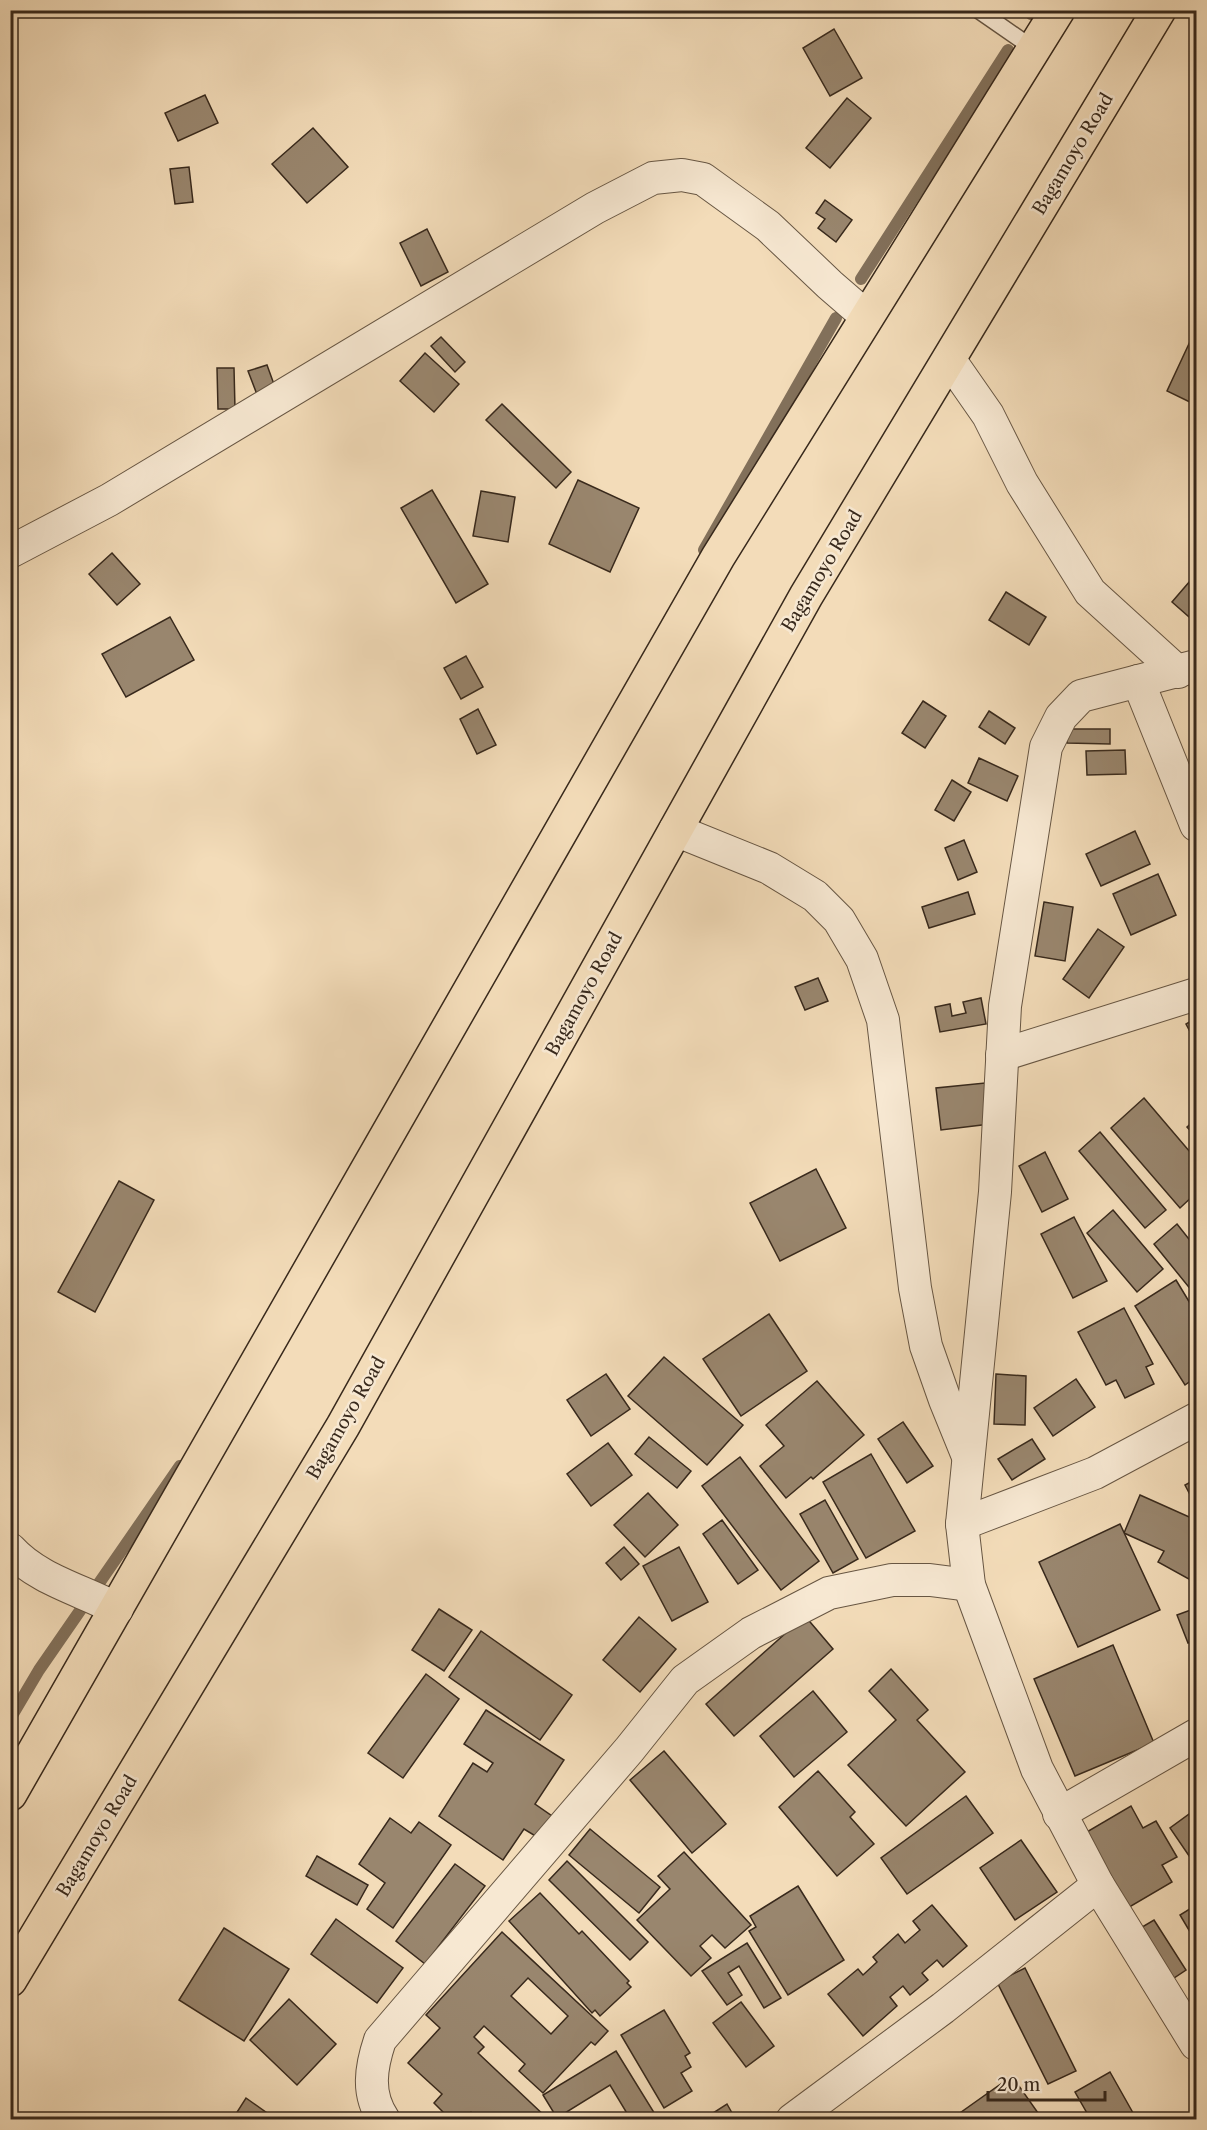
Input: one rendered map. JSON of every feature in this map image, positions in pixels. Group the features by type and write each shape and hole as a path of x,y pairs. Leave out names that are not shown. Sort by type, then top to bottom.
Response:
{"highway":[{"path":"10,1794 718,557 1058,10"},
{"name":"Bagamoyo Road","path":"10,1980 343,1426 806,596 1160,10"}],"street":[{"path":"10,552 109,500 595,208 652,178 682,175 703,179 768,226 867,317"},
{"path":"949,359 988,416 1022,483 1090,592 1187,669"},
{"path":"1187,669 1081,696 1061,717 1046,747 1005,1006 995,1192 962,1524 969,1585 1037,1769 1098,1885 1197,2044"},
{"path":"1138,681 1197,825"},
{"path":"675,830 769,868 815,896 839,921 862,959 883,1020 915,1288 926,1346 969,1459"},
{"path":"1002,1054 1197,994"},
{"path":"962,1524 1095,1473 1197,1419"},
{"path":"10,1548 40,1572 69,1588 91,1595 117,1609"},
{"path":"384,2120 379,2113 372,2089 372,2064 380,2040 629,1750 685,1680 751,1633 829,1593 892,1580 930,1580 969,1585"},
{"path":"1059,1814 1197,1735"},
{"path":"792,2120 943,2008 1098,1885"}],"lane":[{"path":"978,10 1034,49"}],"building":[{"path":"834,29 862,78 830,96 803,48"},
{"path":"205,95 218,123 178,141 165,113"},
{"path":"847,98 871,118 830,168 806,148"},
{"path":"313,128 348,167 307,203 272,164"},
{"path":"189,167 193,202 175,204 170,169"},
{"path":"825,200 852,220 836,242 818,228 825,219 816,213"},
{"path":"427,229 448,272 421,286 400,243"},
{"path":"1194,333 1196,335 1196,405 1167,391"},
{"path":"441,337 465,362 455,372 431,346"},
{"path":"425,353 459,384 434,412 400,381"},
{"path":"267,365 279,398 261,405 248,371"},
{"path":"217,368 234,368 235,409 218,409"},
{"path":"502,404 571,472 556,488 486,420"},
{"path":"578,480 639,508 610,572 549,544"},
{"path":"432,490 488,584 456,603 401,508"},
{"path":"481,491 515,497 508,542 473,536"},
{"path":"112,553 140,584 117,605 89,574"},
{"path":"1196,574 1196,623 1172,602"},
{"path":"1006,592 1046,617 1029,645 989,620"},
{"path":"170,617 194,660 126,697 102,654"},
{"path":"466,656 483,687 461,699 444,668"},
{"path":"923,701 946,716 925,748 902,733"},
{"path":"478,709 496,745 477,754 460,719"},
{"path":"989,711 1015,728 1005,744 979,727"},
{"path":"1068,729 1110,729 1110,744 1067,743"},
{"path":"1125,750 1126,774 1087,775 1086,751"},
{"path":"979,758 1018,776 1007,801 968,783"},
{"path":"952,780 971,792 954,821 935,810"},
{"path":"1135,831 1150,864 1101,886 1086,854"},
{"path":"964,840 977,872 958,880 945,848"},
{"path":"1158,874 1176,915 1131,935 1113,894"},
{"path":"968,892 975,914 929,928 922,907"},
{"path":"1044,902 1073,907 1065,961 1035,956"},
{"path":"1098,929 1124,947 1089,998 1063,979"},
{"path":"818,978 828,1001 805,1010 795,987"},
{"path":"981,998 986,1024 940,1032 935,1007 950,1004 952,1016 966,1013 963,1002"},
{"path":"1196,1018 1196,1043 1186,1024"},
{"path":"985,1083 990,1124 941,1130 936,1088"},
{"path":"1144,1098 1196,1159 1196,1193 1180,1208 1111,1128"},
{"path":"1196,1119 1196,1137 1187,1127"},
{"path":"1100,1132 1166,1210 1145,1228 1079,1151"},
{"path":"1045,1152 1068,1199 1042,1212 1019,1166"},
{"path":"816,1169 846,1228 780,1261 750,1203"},
{"path":"119,1181 154,1200 95,1312 58,1292"},
{"path":"1113,1210 1163,1269 1137,1292 1087,1233"},
{"path":"1074,1217 1107,1281 1073,1298 1041,1234"},
{"path":"1177,1224 1196,1248 1196,1296 1154,1244"},
{"path":"1176,1280 1196,1313 1196,1377 1185,1385 1135,1306"},
{"path":"1124,1308 1153,1364 1146,1367 1154,1384 1125,1398 1116,1380 1106,1385 1078,1332"},
{"path":"769,1314 807,1371 741,1416 703,1359"},
{"path":"664,1357 743,1425 707,1465 628,1396"},
{"path":"606,1374 630,1409 591,1436 567,1400"},
{"path":"996,1374 1026,1376 1025,1425 994,1424"},
{"path":"1076,1379 1095,1407 1053,1436 1034,1408"},
{"path":"817,1381 864,1435 813,1479 811,1477 786,1498 760,1466 784,1446 766,1425"},
{"path":"903,1422 933,1466 907,1483 878,1439"},
{"path":"649,1437 691,1471 677,1488 635,1454"},
{"path":"1032,1439 1045,1459 1012,1480 998,1459"},
{"path":"608,1443 632,1475 591,1506 567,1474"},
{"path":"871,1454 915,1531 866,1558 823,1482"},
{"path":"740,1457 819,1561 781,1590 702,1486"},
{"path":"1196,1479 1196,1506 1185,1485"},
{"path":"648,1493 678,1525 645,1557 614,1525"},
{"path":"1140,1495 1196,1520 1196,1539 1191,1551 1196,1554 1196,1583 1158,1562 1164,1551 1124,1533"},
{"path":"825,1500 858,1559 833,1573 800,1514"},
{"path":"722,1520 758,1570 738,1584 703,1534"},
{"path":"1120,1524 1160,1610 1078,1647 1039,1562"},
{"path":"624,1547 639,1564 621,1580 606,1563"},
{"path":"679,1547 708,1602 672,1621 643,1566"},
{"path":"1196,1608 1196,1640 1188,1643 1177,1615"},
{"path":"439,1609 472,1630 444,1671 412,1650"},
{"path":"805,1616 833,1649 734,1736 706,1704"},
{"path":"639,1617 676,1649 640,1692 603,1660"},
{"path":"481,1631 572,1695 540,1740 449,1677"},
{"path":"1113,1645 1154,1743 1075,1776 1034,1679"},
{"path":"891,1669 928,1710 917,1720 965,1772 906,1826 848,1765 896,1720 869,1691"},
{"path":"426,1674 459,1699 403,1778 368,1753"},
{"path":"813,1691 847,1732 794,1777 760,1736"},
{"path":"486,1710 564,1760 535,1804 552,1816 537,1837 524,1829 503,1860 439,1816 473,1763 487,1772 493,1763 464,1744"},
{"path":"664,1751 726,1824 692,1853 630,1780"},
{"path":"818,1771 855,1812 850,1817 874,1844 837,1876 779,1807"},
{"path":"966,1796 993,1833 907,1894 881,1858"},
{"path":"1131,1806 1143,1828 1156,1821 1177,1857 1162,1865 1172,1882 1126,1909 1085,1833"},
{"path":"1196,1809 1196,1866 1170,1828"},
{"path":"390,1818 411,1833 419,1822 451,1845 393,1928 367,1909 385,1883 359,1864"},
{"path":"590,1829 660,1887 639,1913 569,1855"},
{"path":"1021,1840 1057,1892 1015,1920 980,1868"},
{"path":"684,1852 751,1925 725,1948 712,1935 700,1946 711,1958 691,1976 637,1920 670,1889 658,1876"},
{"path":"317,1856 368,1885 357,1905 306,1876"},
{"path":"567,1861 648,1942 630,1960 549,1880"},
{"path":"455,1864 485,1886 425,1964 396,1941"},
{"path":"798,1886 844,1960 788,1995 749,1931 756,1927 750,1916"},
{"path":"540,1893 579,1934 582,1931 629,1981 627,1983 631,1987 600,2016 595,2010 592,2013 509,1921"},
{"path":"932,1905 967,1946 943,1967 937,1960 922,1973 928,1980 910,1995 903,1986 890,1997 897,2006 863,2036 828,1994 858,1969 863,1975 877,1962 873,1957 898,1934 905,1943 920,1930 913,1921"},
{"path":"1196,1905 1196,1942 1180,1915"},
{"path":"336,1919 403,1968 377,2003 311,1954"},
{"path":"1154,1920 1186,1970 1165,1984 1132,1933"},
{"path":"224,1928 289,1969 244,2041 179,2000"},
{"path":"502,1932 608,2031 595,2045 591,2042 543,2093 519,2071 525,2064 484,2026 474,2037 484,2047 478,2053 549,2120 479,2120 471,2112 464,2120 451,2120 434,2103 442,2094 408,2063 440,2028 426,2015","holes":["528,1978 568,2016 551,2034 511,1996"]},
{"path":"747,1943 781,1998 764,2008 739,1966 728,1973 742,1995 727,2005 702,1971"},
{"path":"1025,1968 1076,2071 1048,2084 997,1982"},
{"path":"289,1999 336,2044 297,2085 250,2040"},
{"path":"741,2002 774,2046 746,2067 713,2023"},
{"path":"664,2010 690,2053 685,2056 691,2067 681,2073 692,2091 664,2108 621,2035"},
{"path":"616,2051 658,2119 631,2120 610,2085 557,2118 543,2095"},
{"path":"1110,2072 1137,2120 1091,2120 1075,2092"},
{"path":"1012,2076 1043,2120 950,2120"},
{"path":"246,2098 277,2120 232,2120"},
{"path":"727,2104 736,2120 702,2120"}],"waterway":[{"path":"1031,14 1034,10"},
{"path":"861,279 1008,50"},
{"path":"704,550 836,318"},
{"path":"10,1719 39,1670 180,1466"}]}
